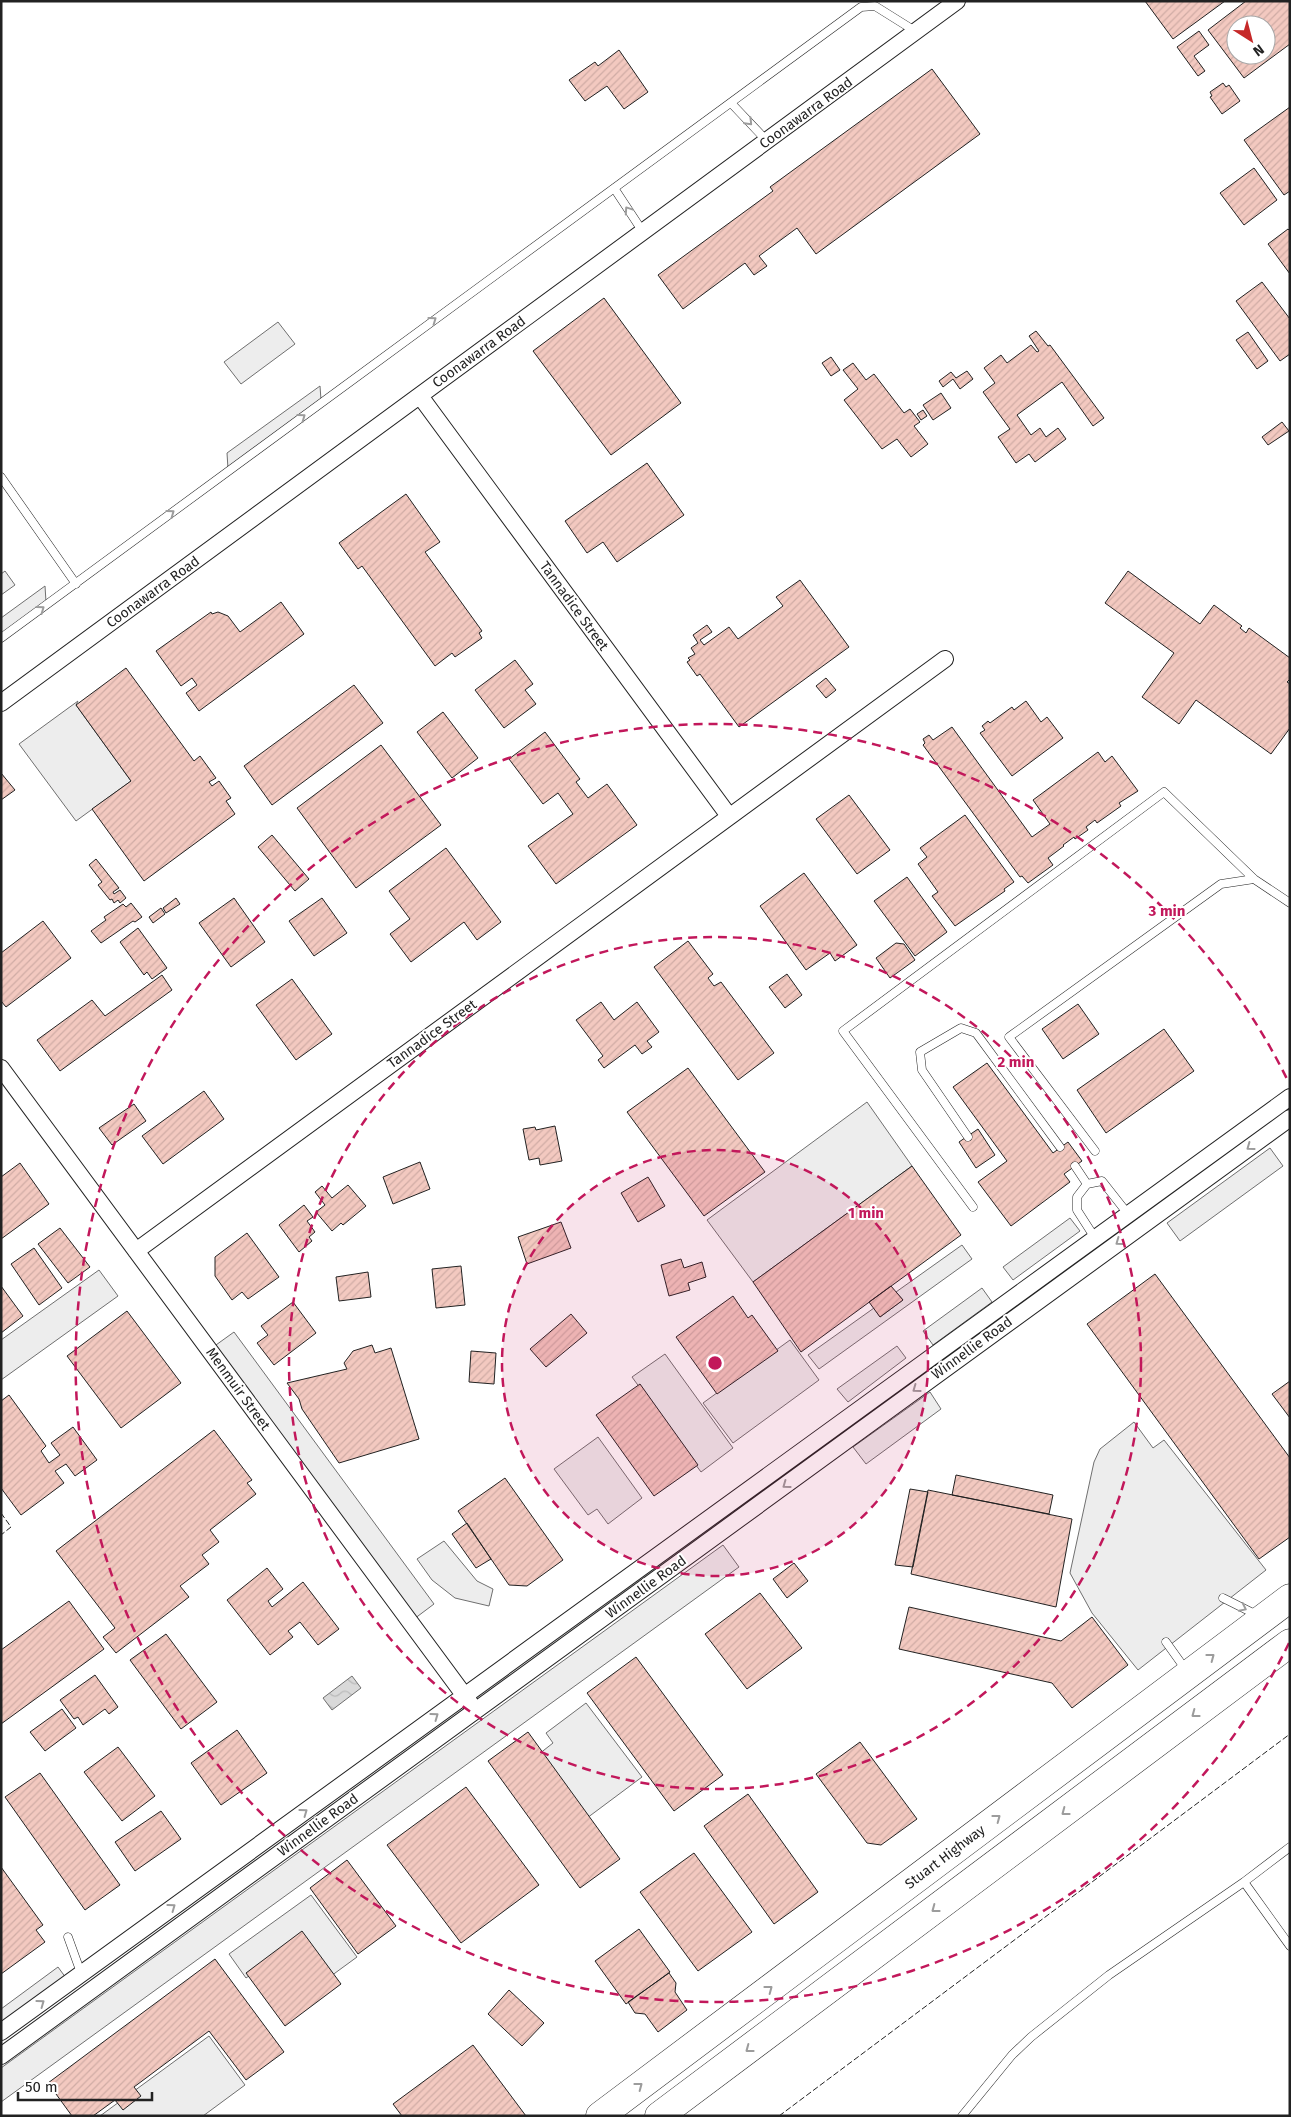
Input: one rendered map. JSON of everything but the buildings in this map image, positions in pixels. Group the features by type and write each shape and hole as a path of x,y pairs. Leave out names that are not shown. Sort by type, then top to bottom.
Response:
{"highway":[{"name":"Stuart Highway","path":"600,2116 1290,1598"},
{"path":"659,2116 1290,1643"},
{"path":"1138,1712 1159,1741"}],"street":[{"name":"Coonawarra Road","path":"1,703 957,1"},
{"name":"Tannadice Street","path":"420,396 728,816"},
{"name":"Tannadice Street","path":"136,1251 945,659"},
{"name":"Menmuir Street","path":"1,1068 476,1711"},
{"name":"Winnellie Road","path":"1,2032 1290,1097"},
{"name":"Winnellie Road","path":"1,2056 1290,1118"}],"lane":[{"path":"1,638 861,7 875,6 916,32"},
{"path":"731,103 768,141"},
{"path":"614,188 643,232"},
{"path":"1,477 76,584"},
{"path":"973,1207 843,1031 1164,792 1254,879 1290,903"},
{"path":"1095,1151 1008,1037 1221,884 1254,879"},
{"path":"968,1137 922,1070 920,1052 961,1028 976,1033 1060,1147"},
{"path":"1075,1166 1087,1184"},
{"path":"1095,1238 1077,1210 1077,1197 1087,1184 1102,1181 1128,1214"},
{"path":"1223,1598 1264,1618"},
{"path":"1166,1642 1189,1674"},
{"path":"962,2116 1012,2054 1031,2036 1109,1975 1244,1882 1290,1847"},
{"path":"1244,1882 1290,1946"},
{"path":"68,1937 81,1973"}],"shaded area":[{"path":"278,322 295,344 241,384 224,362"},
{"path":"320,386 321,400 228,469 227,453"},
{"path":"5,571 15,585 1,595 1,574"},
{"path":"45,586 46,602 1,636 1,618"},
{"path":"78,701 76,705 131,781 76,821 19,744"},
{"path":"867,1102 912,1166 753,1282 707,1220"},
{"path":"1270,1148 1283,1166 1180,1241 1167,1223"},
{"path":"1070,1218 1080,1231 1013,1280 1003,1267"},
{"path":"962,1245 972,1259 819,1369 808,1355 874,1308 880,1317 903,1300 896,1292"},
{"path":"99,1270 118,1296 1,1380 1,1340"},
{"path":"982,1288 992,1302 933,1345 923,1331"},
{"path":"234,1332 434,1604 410,1622 209,1350"},
{"path":"790,1340 819,1380 733,1443 703,1403"},
{"path":"897,1346 906,1358 848,1402 837,1389"},
{"path":"665,1354 733,1448 701,1472 632,1377"},
{"path":"930,1392 941,1409 866,1464 853,1447"},
{"path":"1134,1422 1153,1448 1164,1440 1266,1570 1138,1670 1092,1613 1070,1573 1094,1462 1100,1449"},
{"path":"598,1437 642,1498 608,1524 597,1509 588,1515 554,1469"},
{"path":"444,1541 477,1581 493,1589 489,1606 455,1598 432,1580 417,1559"},
{"path":"723,1545 739,1567 1,2102 1,2068"},
{"path":"586,1703 642,1777 587,1818 539,1754 553,1743 546,1733"},
{"path":"311,1895 357,1957 331,1976 302,1937 246,1978 229,1954"},
{"path":"58,1967 66,1978 1,2026 1,2009"},
{"path":"209,2036 245,2085 203,2116 100,2116"}],"water":[{"path":"352,1676 361,1688 332,1710 323,1698"}],"fence":[{"path":"1,1513 11,1527 1,1535"},
{"path":"779,2116 1290,1734"}]}
